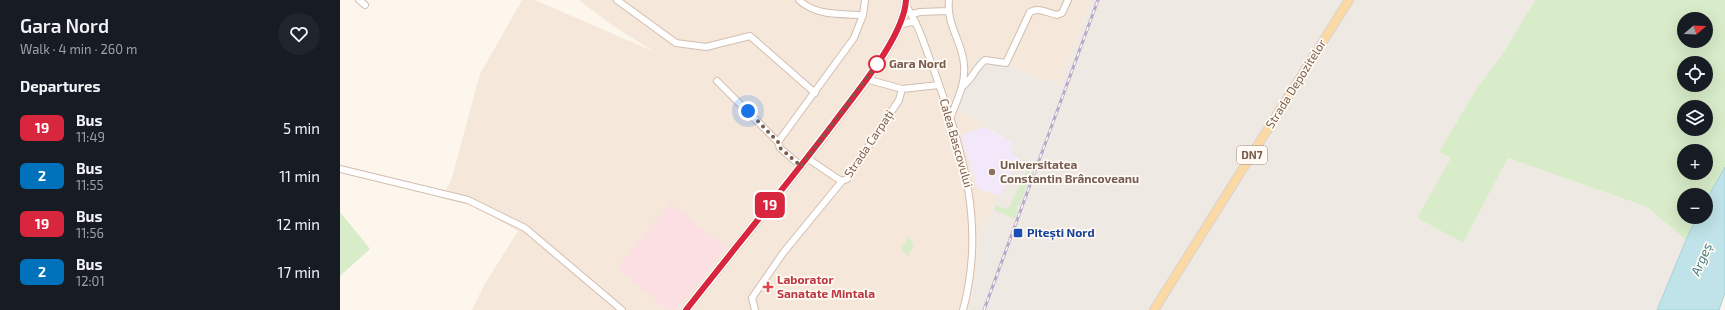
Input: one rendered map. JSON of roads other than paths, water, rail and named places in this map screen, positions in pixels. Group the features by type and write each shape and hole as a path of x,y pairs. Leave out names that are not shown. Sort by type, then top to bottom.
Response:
{"main road":[{"name":"Strada Depozitelor","path":"1154,310 1349,0"},
{"path":"686,310 801,166 866,79 899,25 906,3"}],"street":[{"path":"359,0 365,5"},
{"path":"617,0 676,43 706,47 750,36 815,92"},
{"path":"799,0 806,7 814,11 863,15"},
{"path":"778,142 854,38 863,15 865,0"},
{"path":"949,0 948,11 964,65 962,87 950,119"},
{"path":"962,87 969,82 985,60 1006,63 1030,12 1035,9 1057,15 1062,13 1068,0"},
{"name":"Calea Bascovului","path":"906,3 916,23 939,86 967,174 972,213 971,261 963,310"},
{"path":"912,14 920,12 948,11"},
{"path":"899,25 911,22 916,23"},
{"path":"866,79 902,89 939,86"},
{"path":"718,81 778,142 780,148 801,166"},
{"name":"Strada Carpați","path":"807,158 842,181 847,179 899,100 902,89"},
{"path":"340,169 468,200 483,207 525,228 622,310"},
{"path":"755,310 752,298 783,253 842,181"}],"water":[{"name":"Argeș","path":"1725,167 1725,293 1719,310 1657,310 1694,224 1713,224 1713,188"}],"railway":[{"path":"984,310 1098,0"}],"place":[{"name":"Gara Nord","path":"877,64"},
{"name":"Universitatea Constantin Brâncoveanu","path":"992,172"},
{"name":"Pitești Nord","path":"1018,233"},
{"name":"Laborator Sanatate Mintala","path":"768,287"}]}
